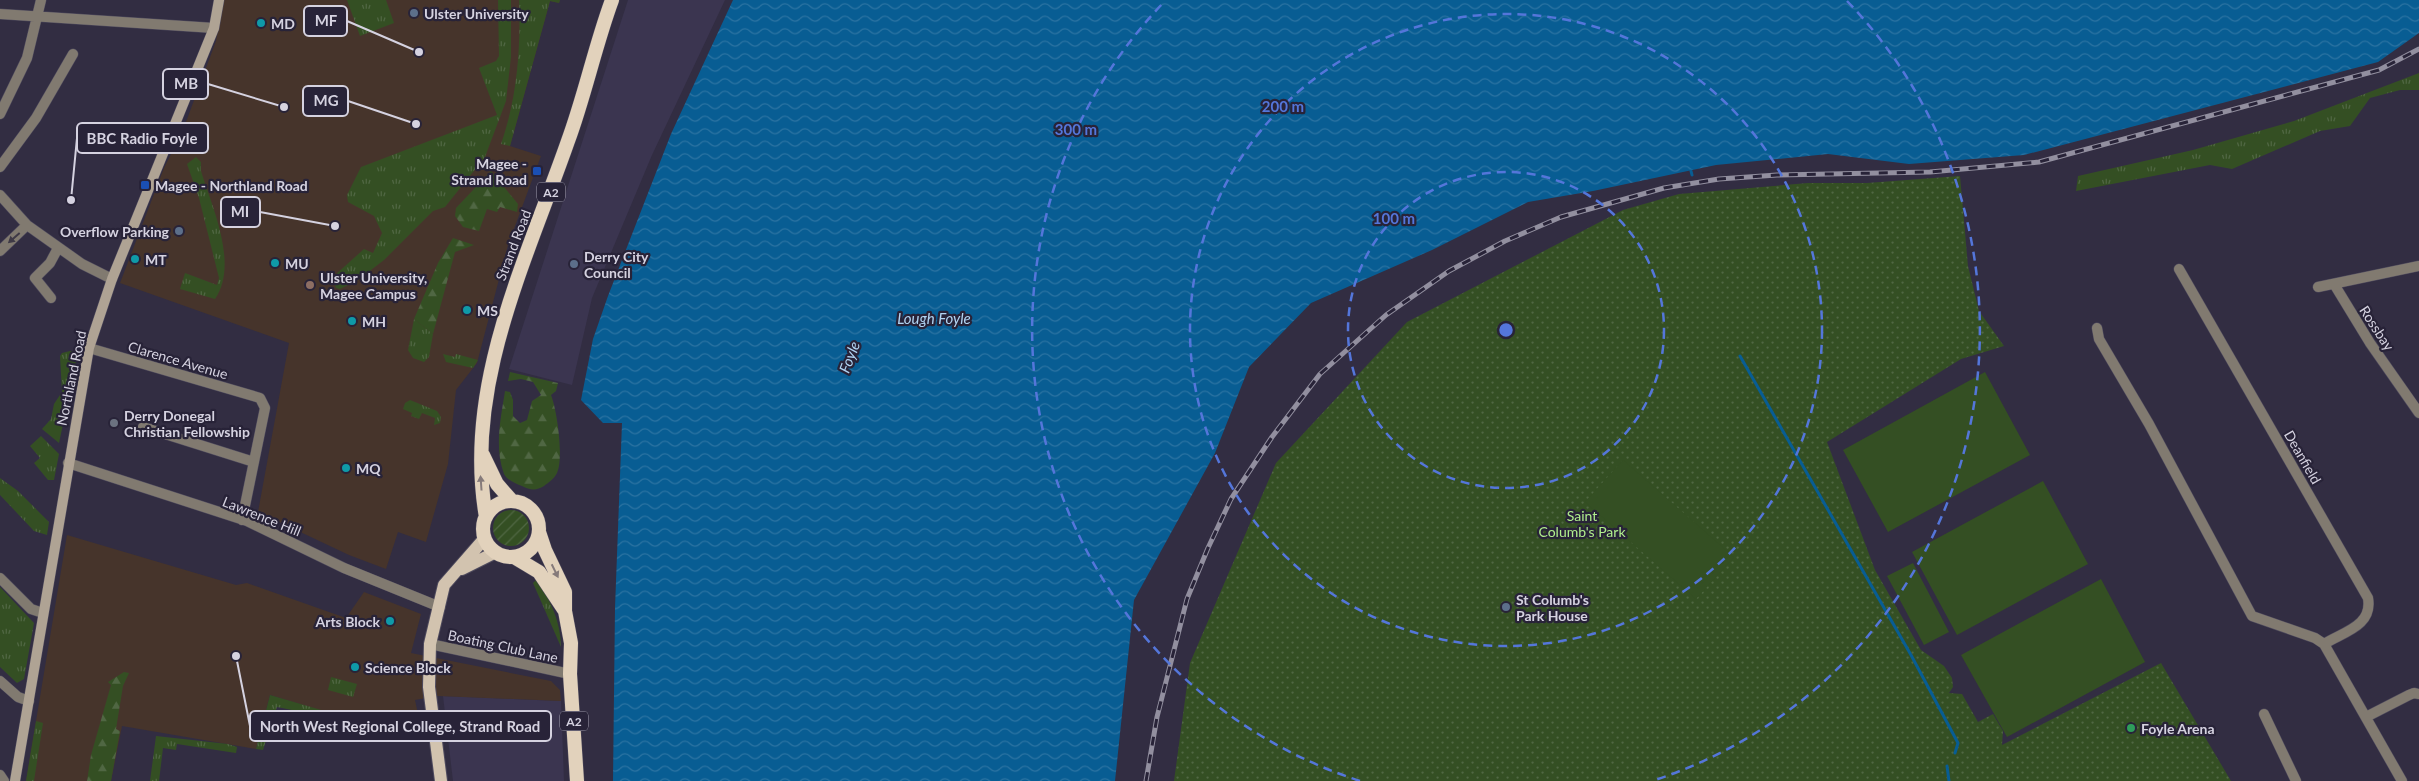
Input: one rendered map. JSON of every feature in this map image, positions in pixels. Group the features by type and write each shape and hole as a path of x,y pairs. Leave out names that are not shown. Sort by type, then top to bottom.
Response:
{"highway":[{"name":"Strand Road","path":"486,517 481,486 481,449 490,383 513,288 574,126 592,61 612,0"},
{"name":"A2","path":"481,449 497,484 512,501 520,502 533,512 539,524 539,532 545,550 565,592 565,611 571,642 570,674 577,781"},
{"path":"486,517 497,505 512,501"},
{"name":"A2","path":"485,538 486,517"},
{"path":"514,557 531,549 539,532"},
{"path":"485,538 496,552"},
{"name":"A2","path":"496,552 514,557 539,572 565,611"}],"main road":[{"name":"Northland Road","path":"15,781 89,348 112,280 214,28 218,0"},
{"path":"441,781 429,687 430,644 444,585 485,538"},
{"path":"453,573 496,552"}],"street":[{"path":"0,114 28,58 41,0"},
{"path":"0,14 214,28"},
{"path":"0,167 36,118 72,54"},
{"path":"0,195 27,225 82,264 112,280"},
{"path":"0,251 27,225"},
{"path":"51,298 35,278 50,263 58,248"},
{"path":"2318,287 2419,266"},
{"name":"Deanfield","path":"2179,269 2368,598 2369,607 2362,623 2324,644"},
{"name":"Rossbay","path":"2334,284 2398,385 2419,413"},
{"path":"2097,328 2099,339 2149,424 2252,616 2315,638 2324,644 2402,781"},
{"name":"Clarence Avenue","path":"89,348 260,398 265,408 254,462"},
{"path":"143,427 254,462 242,520"},
{"name":"Lawrence Hill","path":"68,463 242,520 344,568 440,608"},
{"path":"0,578 31,609 43,613"},
{"name":"Boating Club Lane","path":"430,644 570,674"},
{"path":"0,681 18,697 29,701"},
{"path":"2366,717 2409,695 2419,694"},
{"path":"2264,714 2296,781"},
{"path":"0,775 4,781"}],"shaded area":[{"name":"Ulster University, Magee Campus","path":"223,0 560,0 559,3 550,1 510,146 541,156 508,245 477,363 456,390 448,464 426,542 398,532 386,569 349,555 258,512 289,343 120,283 164,168 183,130 216,41"},
{"path":"628,0 725,0 652,155 592,298 572,385 509,369"},
{"path":"67,535 236,585 247,583 346,618 364,592 421,614 411,653 551,681 560,690 561,701 438,696 415,700 424,742 270,695 256,749 122,726 111,781 26,781"},
{"path":"443,696 561,701 564,781 453,781"}],"green space":[{"path":"347,0 386,0 394,23 360,36"},
{"path":"498,0 511,0 511,57 506,101 485,157 445,207 433,211 384,260 358,280 340,289 336,288 333,280 335,275 364,249 373,253 382,233 374,216 348,202 347,195 361,167 497,115 479,68 496,61 499,56"},
{"path":"519,0 560,0 559,3 550,1 510,146 501,144 511,109 517,73"},
{"path":"2419,73 2419,90 2400,90 2370,98 2350,126 2320,131 2232,169 2210,165 2076,191 2078,176 2193,150 2294,121"},
{"path":"196,157 201,162 201,171 217,218 224,253 222,285 215,299 180,289 185,273 217,285 219,278 199,198 187,164"},
{"path":"491,171 518,204 517,212 500,207 497,212 487,209 479,231 463,227 455,216 456,208"},
{"name":"Saint Columb's Park","path":"1960,176 1968,266 1979,311 2004,346 1961,359 1827,442 1875,570 1921,650 1944,666 1952,678 1953,687 1949,693 1962,694 1978,722 1993,714 2003,731 2002,745 2161,663 2231,781 1174,781 1190,663 1276,463 1407,322 1623,210 1679,194 1808,183 1867,183"},
{"path":"453,238 474,245 455,252 433,334 414,319 438,263"},
{"path":"414,319 433,334 429,357 424,362 413,358 408,350"},
{"path":"78,352 59,443 42,429 51,419 54,404 62,392 60,356 62,353"},
{"path":"443,354 455,357 456,354 478,360 473,368 446,362"},
{"path":"510,372 558,383 556,391 551,395 559,434 559,466 553,479 538,489 528,488 509,480 504,474 501,464 499,432 505,391 510,392 513,400 513,416 520,423 527,420 532,401 541,395 533,382 521,379 508,381"},
{"path":"1985,372 2030,455 1888,532 1843,450"},
{"path":"410,400 437,411 441,417 440,423 434,425 435,418 422,413 419,419 411,416 412,413 403,409 405,403"},
{"path":"41,436 59,454 54,480 48,480 34,463 40,458 30,446"},
{"path":"1623,460 1734,557 1696,599 1585,502"},
{"path":"0,478 18,491 49,522 47,535 34,531 0,495"},
{"path":"2043,481 2088,564 1957,635 1912,552"},
{"path":"511,510 524,515 529,528 524,541 511,546 498,541 493,528 498,515"},
{"path":"1913,563 1949,632 1924,645 1887,576"},
{"path":"537,579 554,612 561,638 561,647 533,583"},
{"path":"2101,579 2145,662 2007,737 1961,655"},
{"path":"0,587 34,623 24,679 17,683 0,667"},
{"path":"124,672 129,673 123,686 116,729 120,731 111,781 87,781 91,755 111,685 108,682"},
{"path":"331,677 357,684 353,697 328,690"},
{"path":"270,695 328,712 327,717 277,707 263,750 256,749"},
{"path":"36,721 43,723 34,781 26,781"},
{"path":"156,736 228,744 237,747 236,753 177,744 176,750 163,748 159,781 150,781"}],"water":[{"name":"Lough Foyle","path":"733,0 2419,0 2419,33 2378,62 2024,155 1909,164 1828,154 1716,165 1593,191 1528,202 1432,250 1311,303 1249,367 1215,453 1134,600 1115,781 613,781 615,608 622,423 603,423 581,400 593,339 608,296 671,134"}],"waterway":[{"path":"1691,171 1692,175"},
{"path":"1740,356 1911,655 1958,743 1955,753"},
{"path":"1947,766 1949,781"}],"railway":[{"path":"1146,781 1157,717 1187,599 1231,499 1272,437 1320,374 1386,315 1449,271 1505,241 1561,217 1664,188 1719,179 1777,175 1930,172 2039,162 2379,70 2419,49"}],"place":[{"name":"Ulster University","path":"414,13"},
{"name":"MD","path":"261,23"},
{"name":"MF","path":"419,52"},
{"name":"MB","path":"284,107"},
{"name":"MG","path":"416,124"},
{"name":"Magee - Strand Road","path":"537,171"},
{"name":"Magee - Northland Road","path":"145,185"},
{"name":"BBC Radio Foyle","path":"71,200"},
{"name":"MI","path":"335,226"},
{"name":"Overflow Parking","path":"179,231"},
{"name":"MT","path":"135,259"},
{"name":"MU","path":"275,263"},
{"name":"Derry City Council","path":"574,264"},
{"name":"Ulster University, Magee Campus","path":"310,285"},
{"name":"MS","path":"467,310"},
{"name":"MH","path":"352,321"},
{"name":"Derry Donegal Christian Fellowship","path":"114,423"},
{"name":"MQ","path":"346,468"},
{"name":"St Columb's Park House","path":"1506,607"},
{"name":"Arts Block","path":"390,621"},
{"name":"North West Regional College, Strand Road","path":"236,656"},
{"name":"Science Block","path":"355,667"},
{"name":"Foyle Arena","path":"2131,728"}],"water label":[{"name":"Foyle","path":"849,357"}]}
